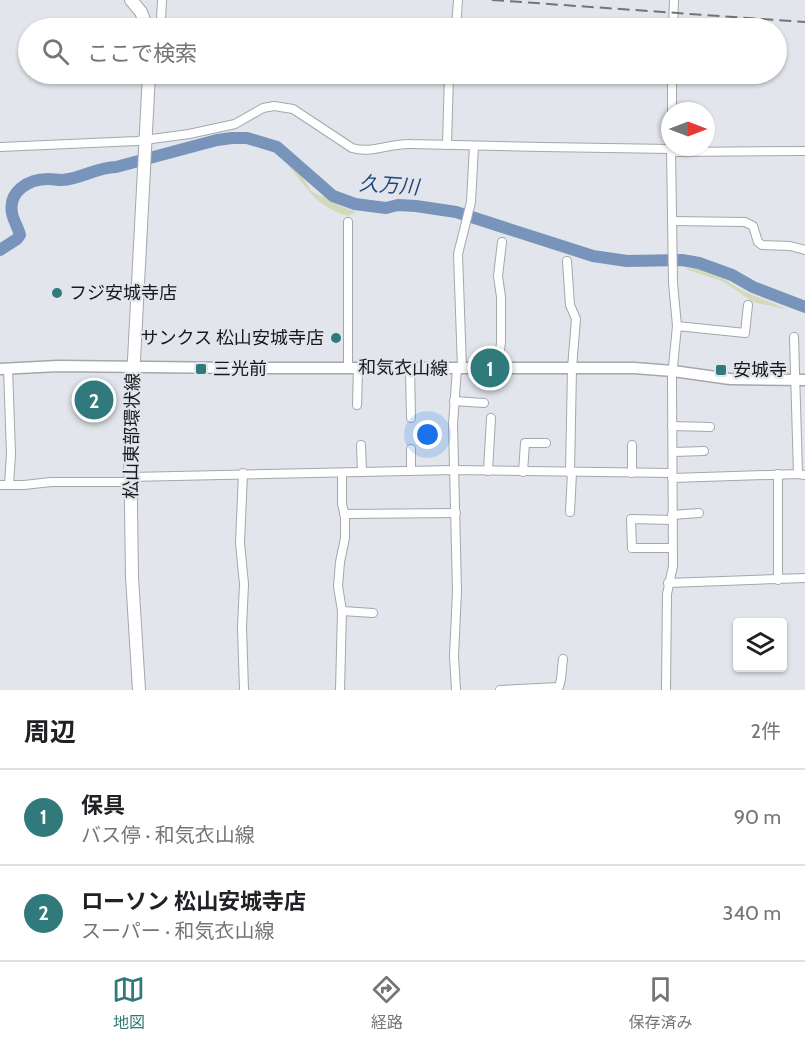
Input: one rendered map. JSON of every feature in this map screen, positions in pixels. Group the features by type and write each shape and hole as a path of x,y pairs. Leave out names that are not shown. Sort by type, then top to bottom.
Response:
{"main road":[{"path":"131,0 143,18"},
{"name":"松山東部環状線","path":"139,690 132,576 130,479 148,84"},
{"name":"和気衣山線","path":"4,369 58,366 572,368 673,371 730,379 801,380"}],"street":[{"path":"161,18 162,0"},
{"path":"457,18 458,0"},
{"path":"673,18 674,0"},
{"path":"447,145 449,84"},
{"path":"672,84 672,102"},
{"path":"0,147 145,142 228,126 242,121 263,108 274,106 293,109 352,148 359,150 373,150 402,144 661,149"},
{"path":"456,690 454,656 457,591 453,424 454,401 460,369 461,316 457,267 469,210 474,146"},
{"path":"715,150 805,151"},
{"path":"666,690 668,583 672,573 672,426 676,326 671,156"},
{"path":"673,221 745,222 753,226 758,242 762,245 790,246 805,250"},
{"path":"348,222 353,368 357,405"},
{"path":"498,368 501,342 501,297 498,276 502,243"},
{"path":"567,261 570,305 576,319 572,368 570,512"},
{"path":"676,326 745,333 748,305"},
{"path":"4,369 11,454 4,485 243,473 454,470 632,473 672,476 802,474 801,380 794,337"},
{"path":"410,368 411,418"},
{"path":"454,401 484,403"},
{"path":"488,471 491,418"},
{"path":"672,426 710,427"},
{"path":"523,472 525,443 546,443"},
{"path":"361,445 362,472"},
{"path":"632,445 632,473"},
{"path":"411,449 411,471"},
{"path":"673,452 704,451"},
{"path":"243,473 240,543 244,584 242,627 244,690"},
{"path":"340,690 342,611 338,586 340,558 345,538 342,473"},
{"path":"778,474 778,580"},
{"path":"344,514 456,513"},
{"path":"672,548 632,548 632,519 699,513"},
{"path":"668,583 805,578"},
{"path":"342,611 373,613"},
{"path":"500,690 559,687 563,659"}],"green space":[{"path":"287,164 303,177 311,191 356,212 348,216 327,207 313,195"},
{"path":"696,268 789,310 753,302 724,282 685,269"}],"waterway":[{"name":"久万川","path":"0,250 20,235 13,216 12,205 13,198 27,184 48,179 76,178 102,169 217,140 247,138 277,147 333,196 355,204 386,208 398,205 416,206 456,212 593,256 627,261 682,260 699,263 805,307"}],"railway":[{"path":"492,0 748,18"},
{"path":"787,21 805,22"}],"place":[{"name":"フジ安城寺店","path":"57,293"},
{"name":"サンクス 松山安城寺店","path":"336,338"},
{"name":"保具","path":"490,368"},
{"name":"三光前","path":"201,369"},
{"name":"安城寺","path":"721,370"},
{"name":"ローソン 松山安城寺店","path":"94,400"}]}
